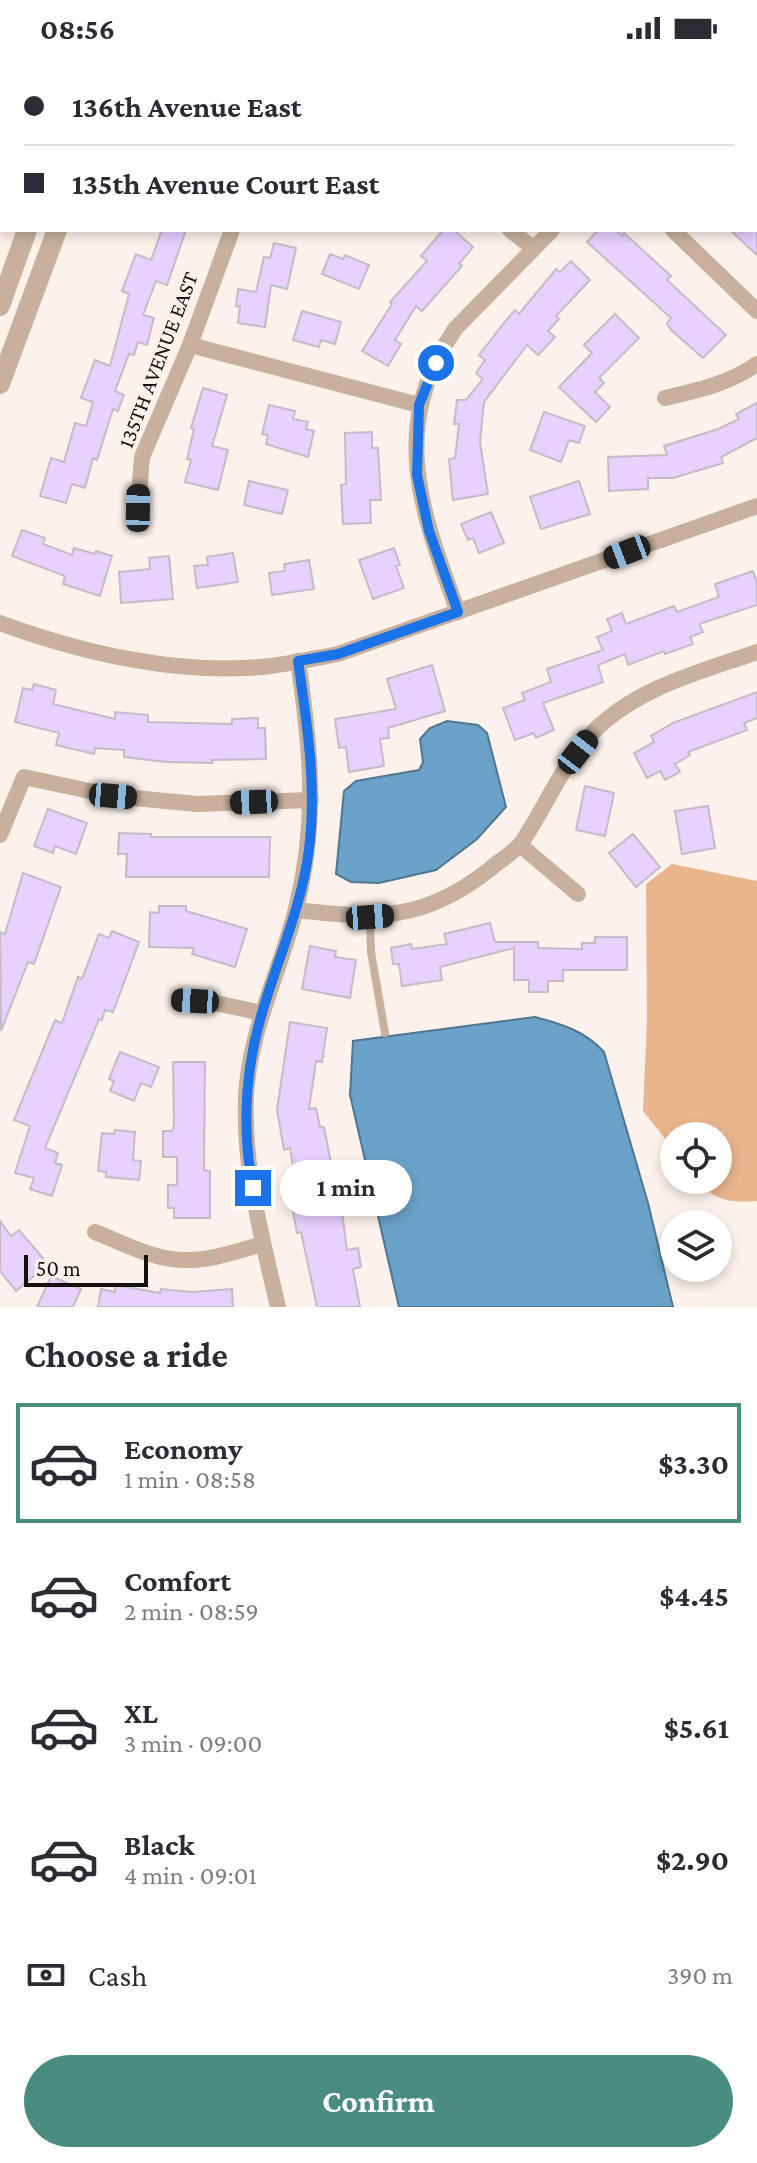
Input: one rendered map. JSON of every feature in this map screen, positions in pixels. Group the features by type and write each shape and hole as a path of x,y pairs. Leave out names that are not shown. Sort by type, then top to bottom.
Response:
{"street":[{"path":"0,306 26,232"},
{"path":"0,384 56,232"},
{"name":"135TH AVENUE EAST","path":"138,508 142,457 190,345 231,232"},
{"path":"513,232 533,248"},
{"path":"458,612 422,504 417,475 419,405 443,346 455,329 550,232"},
{"path":"675,232 757,311"},
{"path":"190,345 419,405"},
{"path":"665,398 714,387 739,377 757,364"},
{"path":"0,623 69,644 171,664 215,668 270,666 338,654 757,506"},
{"path":"296,910 370,917 396,915 434,903 467,887 520,845 562,772 594,732 630,701 675,680 757,652"},
{"path":"278,1307 247,1159 246,1096 262,1013 296,910 309,849 310,744 298,661"},
{"path":"0,835 24,777 113,796 197,804 311,800"},
{"path":"520,845 578,894"},
{"path":"179,1000 211,1002 262,1013"},
{"path":"95,1232 157,1256 182,1261 209,1259 263,1244"}],"lane":[{"path":"370,917 371,952 385,1033"}],"shaded area":[{"path":"672,864 757,881 757,1201 739,1202 713,1194 732,1194 732,1122 660,1122 660,1132 643,1111 647,1021 646,884"}],"water":[{"path":"447,721 478,725 487,733 506,807 477,839 436,870 379,883 351,882 336,874 344,791 356,781 419,770 423,762 420,739 430,728"},
{"path":"535,1017 572,1029 589,1039 604,1052 648,1203 660,1253 660,1282 667,1282 673,1307 399,1307 350,1095 353,1041"}],"building":[{"path":"161,232 185,232 167,285 156,281 143,315 154,318 147,345 138,342 134,355 129,354 115,391 124,395 118,411 113,409 97,460 93,458 85,488 72,484 66,503 40,496 51,458 64,462 75,423 86,426 93,402 81,398 95,360 110,366 129,294 122,291 136,254 151,260"},
{"path":"441,232 456,232 473,247 459,264 462,266 422,311 416,306 395,340 401,344 388,366 362,351 392,304 390,302 427,261 421,256"},
{"path":"596,232 618,232 622,236 624,233 671,276 667,280 726,335 703,358 671,330 667,323 671,318 587,242"},
{"path":"732,232 757,232 757,255"},
{"path":"274,243 296,248 287,289 271,285 265,327 238,323 238,289 256,292 264,257 270,258"},
{"path":"330,254 343,259 345,255 369,265 359,289 322,274"},
{"path":"571,261 590,280 556,316 559,319 548,331 555,337 538,355 527,345 484,402 480,442 488,494 453,500 449,459 455,458 459,424 454,424 457,400 466,400 483,379 476,373 485,360 479,355 515,310 519,314 556,269 560,272"},
{"path":"302,311 341,322 335,344 321,340 319,347 293,340"},
{"path":"615,314 639,338 599,378 604,383 595,392 610,407 596,422 559,387 592,353 584,345"},
{"path":"203,388 227,395 212,446 228,450 218,490 185,482 191,460 187,459 194,429 191,428"},
{"path":"757,403 757,438 721,457 723,463 673,478 648,478 648,489 609,491 608,457 667,455 664,446 718,429 739,419 736,414"},
{"path":"269,405 295,411 293,419 308,422 306,429 314,431 308,457 266,444 268,435 262,434"},
{"path":"544,412 585,426 579,443 569,440 561,462 530,450"},
{"path":"372,432 372,448 378,448 381,500 370,500 371,523 343,524 341,485 346,484 345,433"},
{"path":"249,481 288,490 282,514 244,505"},
{"path":"579,481 590,514 541,529 530,497"},
{"path":"491,512 504,543 479,553 473,538 468,540 461,524"},
{"path":"22,530 45,538 43,544 72,555 74,548 112,556 100,596 63,584 65,576 12,556"},
{"path":"394,548 400,565 396,566 404,588 373,599 359,560"},
{"path":"233,553 238,582 197,588 194,566 208,565 207,557"},
{"path":"169,556 173,599 121,603 119,572 150,569 149,558"},
{"path":"309,560 314,589 272,595 269,573 285,571 284,564"},
{"path":"753,571 757,584 757,605 699,624 703,632 690,637 693,644 628,665 625,654 598,665 603,682 543,703 554,730 536,738 534,733 515,740 503,708 525,700 522,693 551,682 547,669 603,650 597,637 612,631 607,619 622,613 626,624 674,606 677,612 719,597 715,584"},
{"path":"432,665 445,711 388,728 389,738 380,739 384,766 349,772 346,747 339,748 335,719 396,709 387,679"},
{"path":"34,684 56,690 53,704 115,719 115,712 148,715 148,722 232,724 232,719 258,718 258,728 265,728 266,759 167,762 124,757 124,750 95,748 94,754 56,745 59,733 15,722 23,688 32,690"},
{"path":"757,692 757,718 744,723 747,730 688,752 690,755 675,764 680,772 665,780 660,771 647,778 634,753 654,742 651,736 673,723"},
{"path":"585,786 614,793 605,836 576,830"},
{"path":"708,806 715,848 682,854 675,811"},
{"path":"48,809 87,823 76,854 55,846 53,853 34,846"},
{"path":"119,833 151,834 151,837 270,837 269,877 126,877 127,854 118,854"},
{"path":"633,834 660,867 636,887 609,853"},
{"path":"23,873 61,887 34,964 28,962 1,1031 0,932 5,934"},
{"path":"159,906 186,906 186,911 247,929 235,967 192,954 194,948 149,947 150,912 159,913"},
{"path":"490,923 495,942 538,942 538,948 582,949 582,943 595,943 595,937 627,937 627,970 563,970 563,981 548,981 548,992 529,992 529,980 514,980 514,948 440,967 442,980 402,986 399,964 393,964 391,948 411,944 412,949 447,944 444,934"},
{"path":"112,931 139,942 113,1012 105,1010 102,1020 99,1019 45,1148 58,1153 55,1163 62,1165 52,1196 30,1189 34,1178 15,1173 30,1126 14,1120 55,1020 62,1023 78,977 82,979 99,934 109,938"},
{"path":"310,946 336,951 335,957 356,960 350,998 302,989"},
{"path":"290,1022 327,1028 322,1062 316,1061 309,1109 316,1108 320,1127 324,1127 331,1163 325,1164 332,1199 340,1197 347,1250 358,1248 361,1267 353,1269 360,1307 317,1307 301,1232 297,1233 287,1179 295,1177 290,1148 284,1150 277,1110"},
{"path":"120,1052 159,1067 151,1087 141,1083 134,1101 110,1091 114,1081 109,1079"},
{"path":"173,1062 205,1062 204,1170 210,1171 210,1218 174,1218 174,1208 168,1208 168,1185 177,1185 177,1157 163,1157 163,1131 172,1131 174,1125"},
{"path":"115,1130 135,1132 133,1160 141,1161 139,1180 106,1177 106,1172 98,1171 102,1133 114,1134"},
{"path":"0,1221 11,1236 19,1230 48,1264 16,1291 0,1271"},
{"path":"51,1276 81,1289 73,1307 37,1307"},
{"path":"116,1285 160,1293 161,1289 192,1292 232,1289 233,1307 98,1307 101,1289 115,1292"}],"route":[{"path":"253,1188 247,1159 246,1096 254,1045 296,910 309,849 310,744 298,661 338,654 458,612 429,531 417,475 419,405 436,363"}]}
